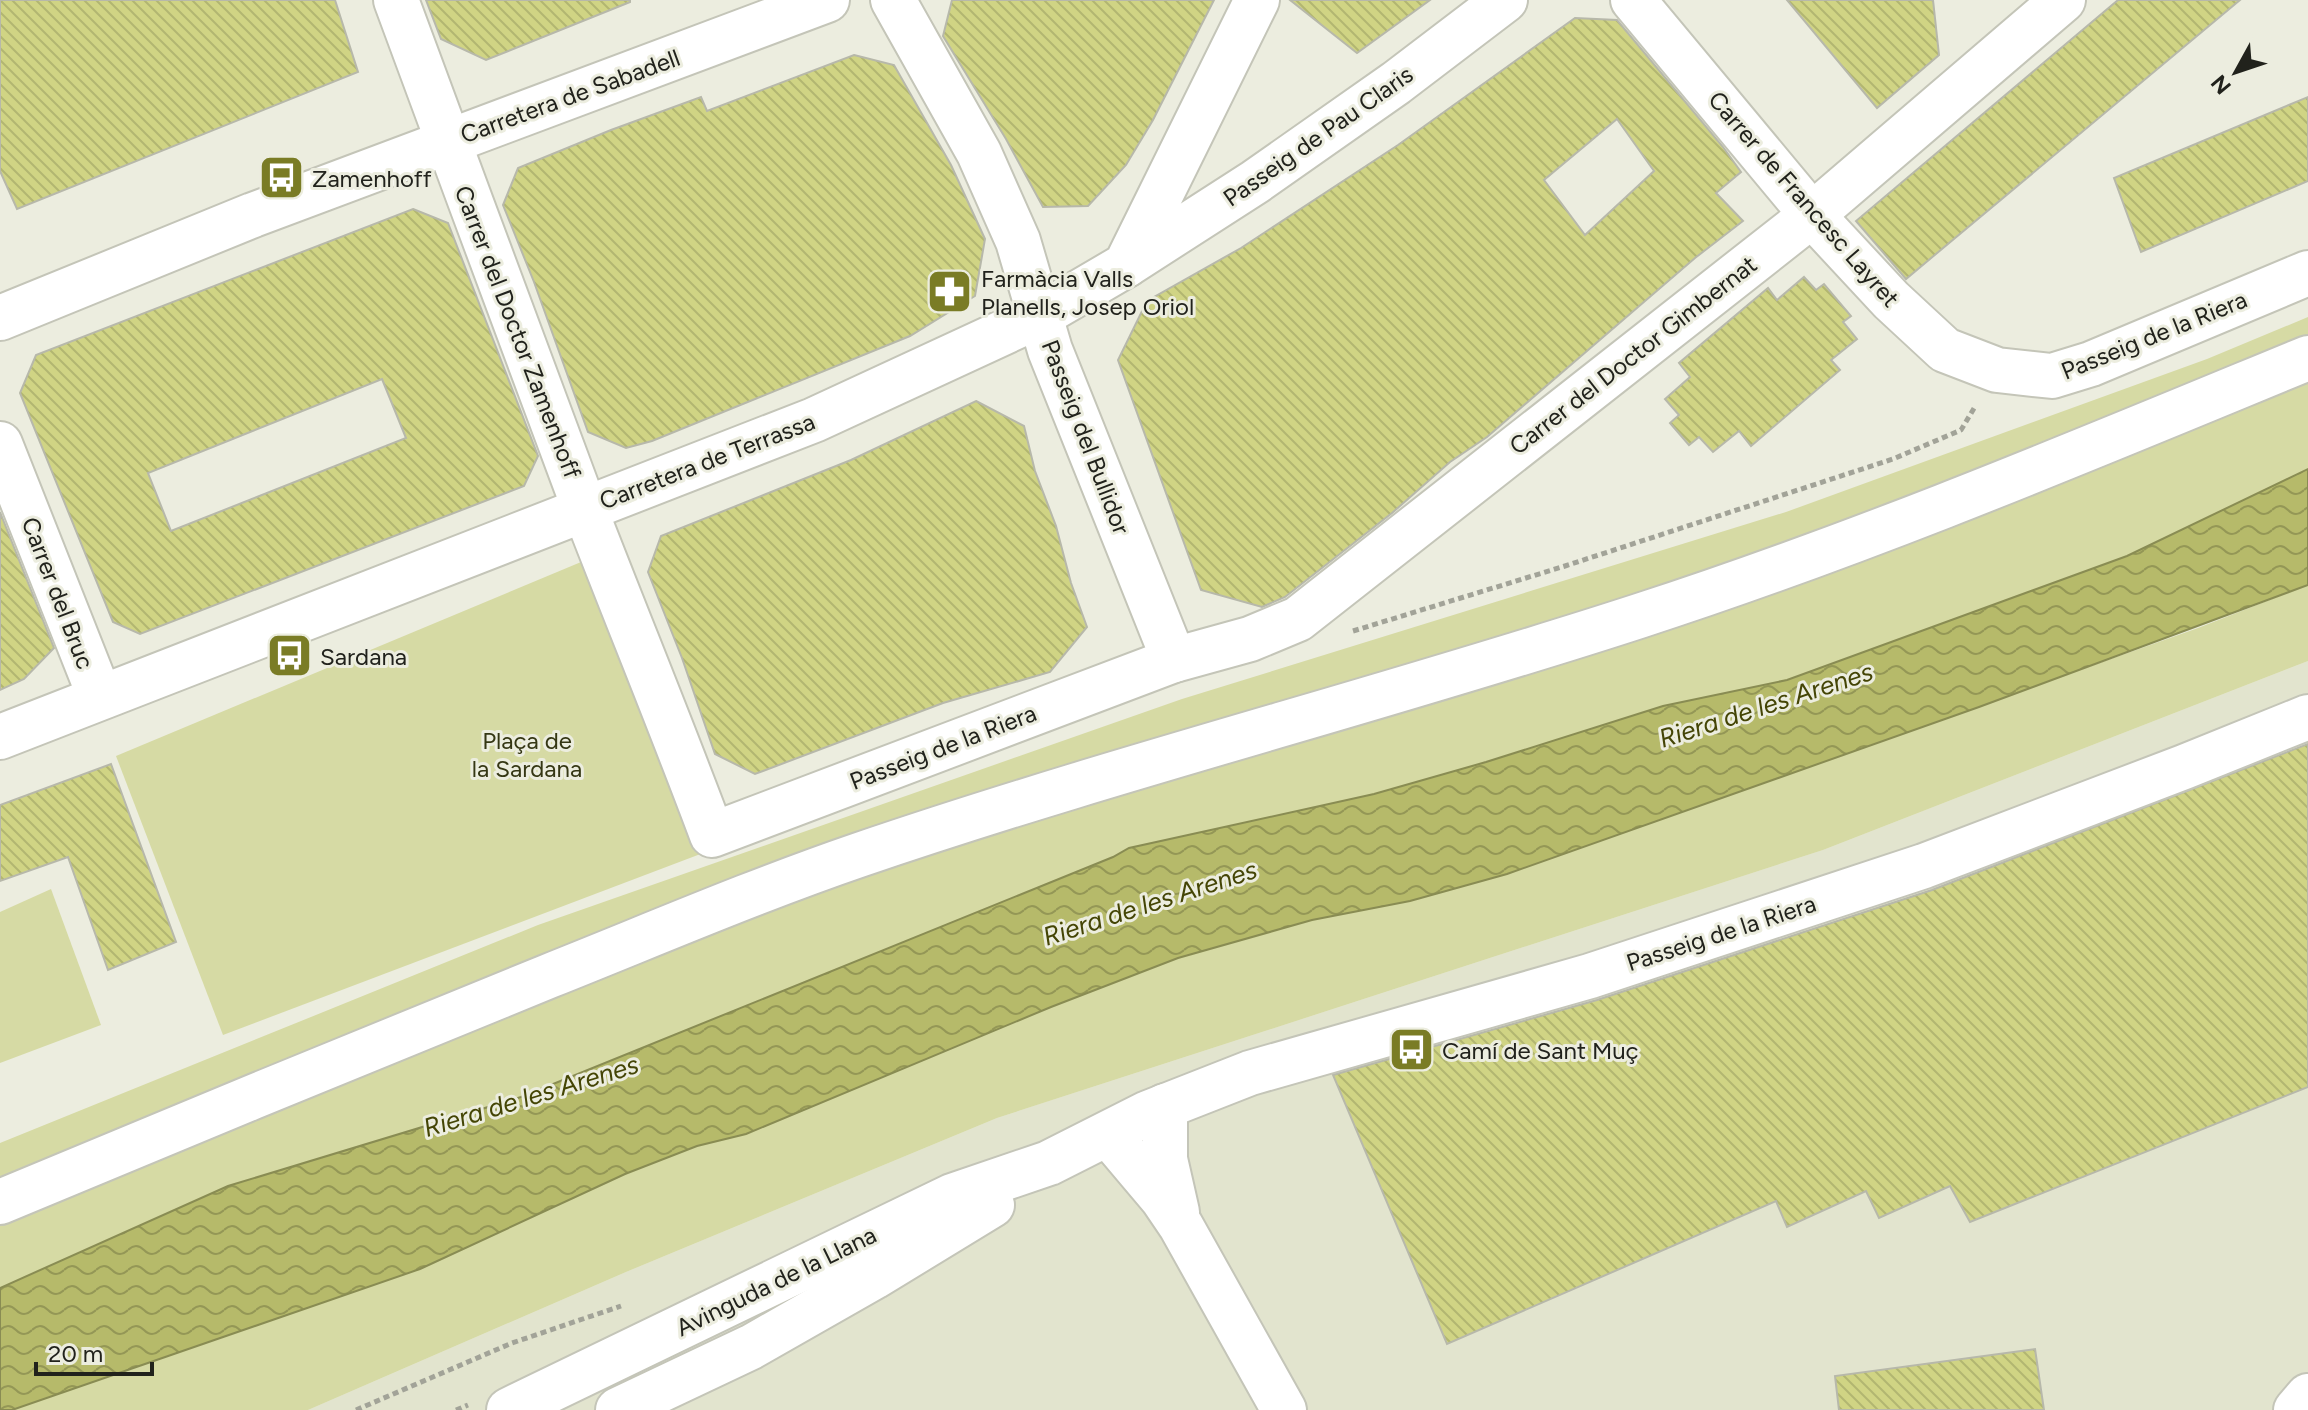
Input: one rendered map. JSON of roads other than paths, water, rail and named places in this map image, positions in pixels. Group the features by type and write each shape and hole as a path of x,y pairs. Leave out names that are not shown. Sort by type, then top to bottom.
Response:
{"street":[{"name":"Carrer del Doctor Zamenhoff","path":"396,0 585,509 656,684 712,835"},
{"name":"Carretera de Sabadell","path":"0,318 239,220 827,0"},
{"name":"Passeig del Bullidor","path":"893,0 979,153 1018,241 1039,316 1064,386 1174,660"},
{"path":"1126,265 1257,0"},
{"name":"Passeig de Pau Claris","path":"1126,265 1255,182 1396,83 1505,0"},
{"name":"Carrer de Francesc Layret","path":"1633,0 1812,215 1891,300 1945,350 1997,370"},
{"name":"Carrer del Doctor Gimbernat","path":"1174,660 1250,639 1298,619 1812,215 2063,0"},
{"name":"Carretera de Terrassa","path":"0,737 814,420 1039,316 1126,265"},
{"name":"Passeig de la Riera","path":"1997,370 2052,376 2091,364 2308,273"},
{"path":"0,1202 471,1008 858,855 1188,750 1624,621 1757,576 1932,512 2308,358"},
{"name":"Carrer del Bruc","path":"0,444 100,697"},
{"name":"Passeig de la Riera","path":"712,835 1174,660"},
{"name":"Passeig de la Riera","path":"1117,1130 1165,1106 1250,1073 1590,976 1924,866 2308,717"},
{"path":"1165,1106 1165,1159 1181,1226"},
{"path":"1117,1130 1181,1226 1284,1410"},
{"name":"Avinguda de la Llana","path":"509,1410 952,1196 1049,1163 1117,1130"},
{"name":"Avinguda de la Llana","path":"618,1410 751,1347 874,1277 991,1205 1049,1163"},
{"path":"2296,1410 2308,1396"}],"water":[{"name":"Riera de les Arenes","path":"2308,469 2308,585 1979,707 1507,874 1410,901 1312,920 1178,958 1051,1007 746,1134 697,1146 625,1174 420,1269 12,1410 0,1410 0,1288 228,1186 521,1097 1129,848 1374,794 1663,706 1787,680 2127,556"}],"place":[{"name":"Zamenhoff","path":"281,178"},
{"name":"Farmàcia Valls Planells, Josep Oriol","path":"950,292"},
{"name":"Sardana","path":"289,656"},
{"name":"Camí de Sant Muç","path":"1411,1050"}],"park label":[{"name":"Plaça de la Sardana","path":"527,754"}]}
